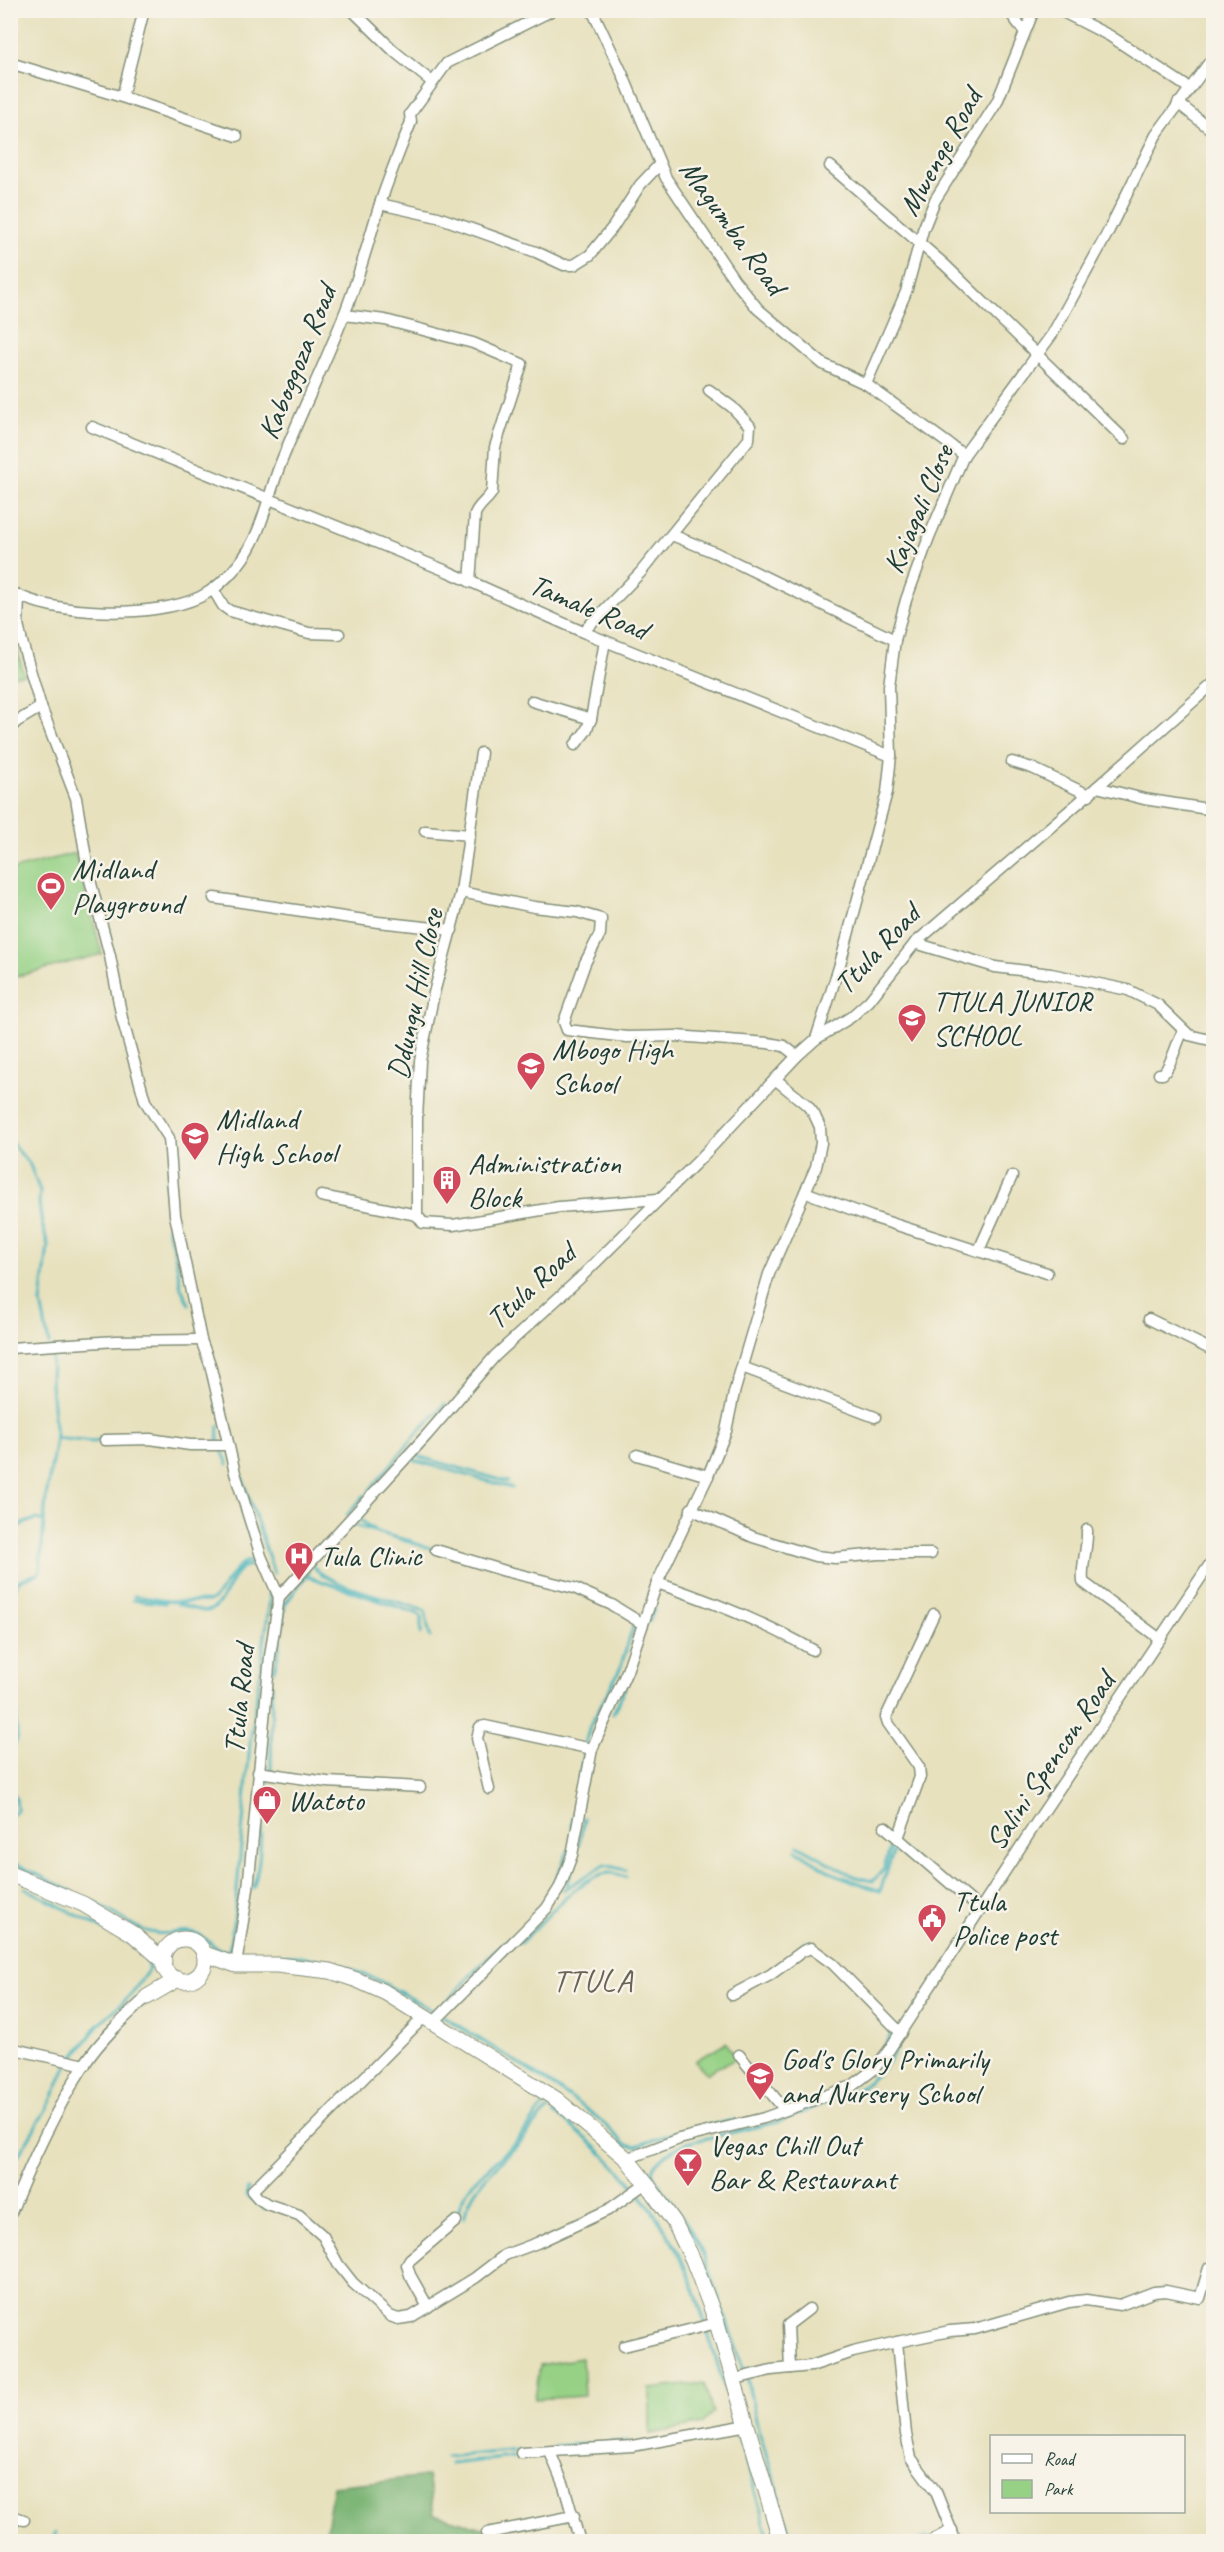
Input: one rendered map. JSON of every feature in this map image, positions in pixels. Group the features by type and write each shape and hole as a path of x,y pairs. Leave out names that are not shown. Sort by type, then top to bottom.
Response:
{"street":[{"path":"122,97 144,10"},
{"path":"352,10 395,52 432,82"},
{"name":"Kaboggoza Road","path":"15,594 52,607 118,611 181,604 213,589 239,564 252,542 270,499 279,467 344,315 380,204 411,122 410,114 447,63 553,10"},
{"name":"Magumba Road","path":"592,10 622,73 659,165 735,281 758,309 823,364 866,384 964,455"},
{"path":"1008,10 1024,31"},
{"name":"Mwenge Road","path":"866,384 906,292 919,244 935,200 997,102 1034,10"},
{"path":"1059,10 1110,36 1189,88"},
{"name":"Kajagali Close","path":"816,1039 840,964 887,792 891,756 889,686 895,640 918,568 964,455 1053,333 1107,234 1156,135 1214,56"},
{"path":"10,63 122,97 237,136"},
{"path":"1178,103 1214,132"},
{"path":"380,204 438,217 536,252 564,265 574,265 590,255 613,227 640,186 659,165"},
{"path":"830,166 945,265 1124,439"},
{"path":"344,315 385,320 473,344 522,364 495,447 492,492 478,505 475,514 470,582"},
{"path":"583,632 640,573 749,439 750,426 745,419 709,390"},
{"name":"Tamale Road","path":"92,427 470,582 583,632 891,756"},
{"path":"672,535 716,553 895,640"},
{"path":"213,589 223,606 230,611 309,633 339,634"},
{"path":"15,594 20,633 42,707 76,798 89,876 110,956 122,1018 145,1101 169,1138 175,1215 201,1340 210,1364 228,1445 261,1556 279,1597"},
{"path":"575,745 591,720 605,641"},
{"name":"Ttula Road","path":"234,1965 248,1889 270,1656 279,1597 426,1436 495,1356 579,1279 700,1159 796,1056 816,1039 851,1017 869,1001 915,943 1093,791 1214,683"},
{"path":"532,701 591,720"},
{"path":"10,729 21,718 42,707"},
{"name":"Ddungu Hill Close","path":"417,1215 417,1119 420,1061 434,993 461,892 481,753"},
{"path":"1012,762 1093,791 1214,810"},
{"path":"425,831 470,835"},
{"path":"461,892 534,907 577,912 601,919 600,934 585,963 564,1022 567,1030 627,1037 676,1036 768,1043 784,1046 796,1056"},
{"path":"214,898 378,922 452,930"},
{"path":"915,943 995,967 1051,974 1128,990 1158,1005 1189,1035 1214,1041"},
{"path":"1159,1074 1163,1074 1169,1067 1172,1052 1183,1031"},
{"path":"646,2183 608,2210 537,2243 505,2255 475,2278 428,2307 411,2317 398,2319 390,2316 353,2283 338,2264 323,2236 299,2216 267,2204 252,2191 547,1908 560,1887 572,1855 592,1749 627,1671 657,1583 708,1476 726,1431 769,1274 816,1167 821,1143 820,1127 807,1105 775,1079"},
{"path":"979,1250 1012,1176"},
{"path":"805,1192 872,1217 1047,1273"},
{"path":"321,1196 417,1215 423,1223 453,1225 559,1207 658,1199"},
{"path":"1149,1319 1214,1351"},
{"path":"10,1347 116,1341 201,1340"},
{"path":"742,1367 875,1417"},
{"path":"105,1440 136,1439 190,1445 228,1445"},
{"path":"637,1455 708,1476"},
{"path":"691,1509 753,1538 825,1558 879,1554 931,1554"},
{"path":"1087,1530 1088,1547 1082,1570 1083,1582 1160,1639"},
{"path":"436,1550 505,1571 574,1588 612,1605 643,1624"},
{"name":"Salini Spencon Road","path":"627,2159 679,2139 764,2118 852,2086 863,2080 873,2070 901,2033 980,1909 1214,1558"},
{"path":"657,1583 694,1595 786,1635 813,1650"},
{"path":"898,1838 920,1777 919,1767 886,1717 934,1614"},
{"path":"489,1789 477,1738 480,1728 485,1726 592,1749"},
{"path":"258,1772 327,1782 420,1787"},
{"path":"885,1827 980,1909"},
{"path":"10,1874 83,1904 133,1934 178,1979"},
{"path":"133,1934 172,1943 187,1939 195,1942 204,1962"},
{"path":"147,1997 164,1965 167,1948 172,1943"},
{"path":"732,1995 770,1976 803,1950 811,1948 833,1964 901,2033"},
{"path":"204,1962 277,1965 330,1971 386,1993 556,2099 627,2159 674,2222 693,2260 735,2379 778,2540"},
{"path":"10,2215 56,2116 85,2065 122,2019 147,1997 178,1979 192,1979 204,1962"},
{"path":"10,2048 85,2065"},
{"path":"739,2055 785,2110"},
{"path":"428,2307 407,2265 456,2221"},
{"path":"735,2379 771,2370 811,2366 853,2352 897,2342 950,2331 975,2329 1069,2302 1086,2300 1120,2305 1160,2291 1200,2298 1209,2268 1214,2267"},
{"path":"790,2368 788,2325 809,2309"},
{"path":"624,2346 717,2323"},
{"path":"897,2342 905,2426 911,2458 936,2492 956,2541"},
{"path":"521,2452 632,2446 748,2425"},
{"path":"550,2452 574,2516 580,2541"},
{"path":"10,2515 24,2520"},
{"path":"487,2533 574,2516"},
{"path":"927,2541 952,2530"}],"green space":[{"path":"11,626 24,675 11,676"},
{"name":"Midland Playground","path":"75,853 102,954 11,978 11,870"},
{"path":"726,2042 736,2058 707,2074 695,2061"},
{"path":"582,2358 584,2396 535,2399 540,2365"},
{"path":"704,2383 713,2413 702,2424 650,2434 650,2389"},
{"path":"428,2476 434,2514 485,2529 501,2541 324,2542 333,2486"}],"waterway":[{"path":"10,1141 30,1165 40,1191 39,1204 48,1245 41,1303 49,1344"},
{"path":"166,1181 169,1205 168,1234 173,1244 181,1288 189,1304"},
{"path":"10,1242 12,1286 10,1308"},
{"path":"195,1285 211,1354"},
{"path":"10,1753 17,1739 13,1637 16,1614 11,1599 18,1581 39,1573 40,1569 46,1497 56,1438 51,1384 52,1352 56,1348"},
{"path":"369,1491 445,1404"},
{"path":"218,1443 219,1426"},
{"path":"56,1438 94,1442 102,1439"},
{"path":"221,1448 228,1464"},
{"path":"416,1453 420,1457 508,1482"},
{"path":"410,1459 512,1488"},
{"path":"242,1477 274,1573"},
{"path":"347,1515 365,1495"},
{"path":"360,1515 359,1519 374,1530"},
{"path":"10,1529 36,1519 44,1521"},
{"path":"351,1524 433,1549"},
{"path":"395,1537 411,1541"},
{"path":"134,1596 175,1602 211,1601 241,1565 254,1560 257,1556"},
{"path":"177,1604 203,1611 212,1609 221,1600 237,1572 249,1565 259,1564"},
{"path":"229,1951 235,1912 250,1744 270,1599 268,1586 259,1566"},
{"path":"313,1566 334,1581 425,1611 430,1637"},
{"path":"274,1670 285,1604 309,1572"},
{"path":"306,1576 416,1613 421,1616 421,1634"},
{"path":"133,1600 165,1603"},
{"path":"649,1622 655,1608"},
{"path":"585,1744 590,1726 620,1669 634,1624"},
{"path":"613,1714 629,1679"},
{"path":"271,1771 272,1685"},
{"path":"572,1827 584,1750"},
{"path":"253,1888 257,1875 263,1805 269,1777"},
{"path":"10,1787 16,1799 17,1811 10,1816"},
{"path":"579,1844 584,1818"},
{"path":"798,1845 853,1876 873,1881 884,1869 893,1837"},
{"path":"796,1850 832,1873 880,1891 895,1847 917,1862"},
{"path":"549,1895 568,1851"},
{"path":"10,1861 73,1892"},
{"path":"563,1890 604,1865 626,1870"},
{"path":"567,1884 573,1867"},
{"path":"520,1943 563,1900 588,1881 600,1875 612,1873 626,1877"},
{"path":"25,1888 130,1943 145,1955 149,1969 130,1996 99,2024 71,2058"},
{"path":"95,1903 132,1925 147,1931 161,1934 192,1932 225,1951 306,1957 337,1964 380,1981 437,2013"},
{"path":"923,2007 981,1921"},
{"path":"438,2011 485,1960 509,1939"},
{"path":"799,1949 805,1942 813,1945"},
{"path":"443,2016 557,2088 598,2118 625,2144 636,2146 677,2132 735,2120"},
{"path":"881,2053 893,2030"},
{"path":"745,2373 702,2252 689,2227 654,2177 652,2171 654,2166 666,2154 686,2143 778,2122 862,2087 883,2069 897,2048"},
{"path":"10,2169 50,2103 67,2065"},
{"path":"784,2105 804,2099"},
{"path":"458,2212 465,2193 471,2185 507,2151 531,2124 543,2106"},
{"path":"464,2218 479,2185 548,2110"},
{"path":"554,2113 599,2150 640,2194 658,2218 687,2270 735,2425"},
{"path":"248,2189 246,2195 264,2208"},
{"path":"747,2379 758,2429 780,2497"},
{"path":"737,2431 768,2535"},
{"path":"724,2434 737,2433"},
{"path":"609,2442 629,2441"},
{"path":"555,2446 587,2444"},
{"path":"446,2457 519,2450"},
{"path":"450,2464 521,2456"},
{"path":"781,2506 793,2540"},
{"path":"55,2533 55,2542"},
{"path":"918,2542 927,2538"}],"place":[{"name":"Midland Playground","path":"51,912"},
{"name":"TTULA JUNIOR SCHOOL","path":"912,1044"},
{"name":"Mbogo High School","path":"531,1092"},
{"name":"Midland High School","path":"195,1162"},
{"name":"Administration Block","path":"447,1206"},
{"name":"Tula Clinic","path":"299,1582"},
{"name":"Watoto","path":"267,1826"},
{"name":"Ttula Police post","path":"932,1944"},
{"name":"God's Glory Primarily and Nursery School","path":"760,2102"},
{"name":"Vegas Chill Out Bar & Restaurant","path":"688,2188"}],"district":[{"name":"TTULA","path":"593,1980"}]}
